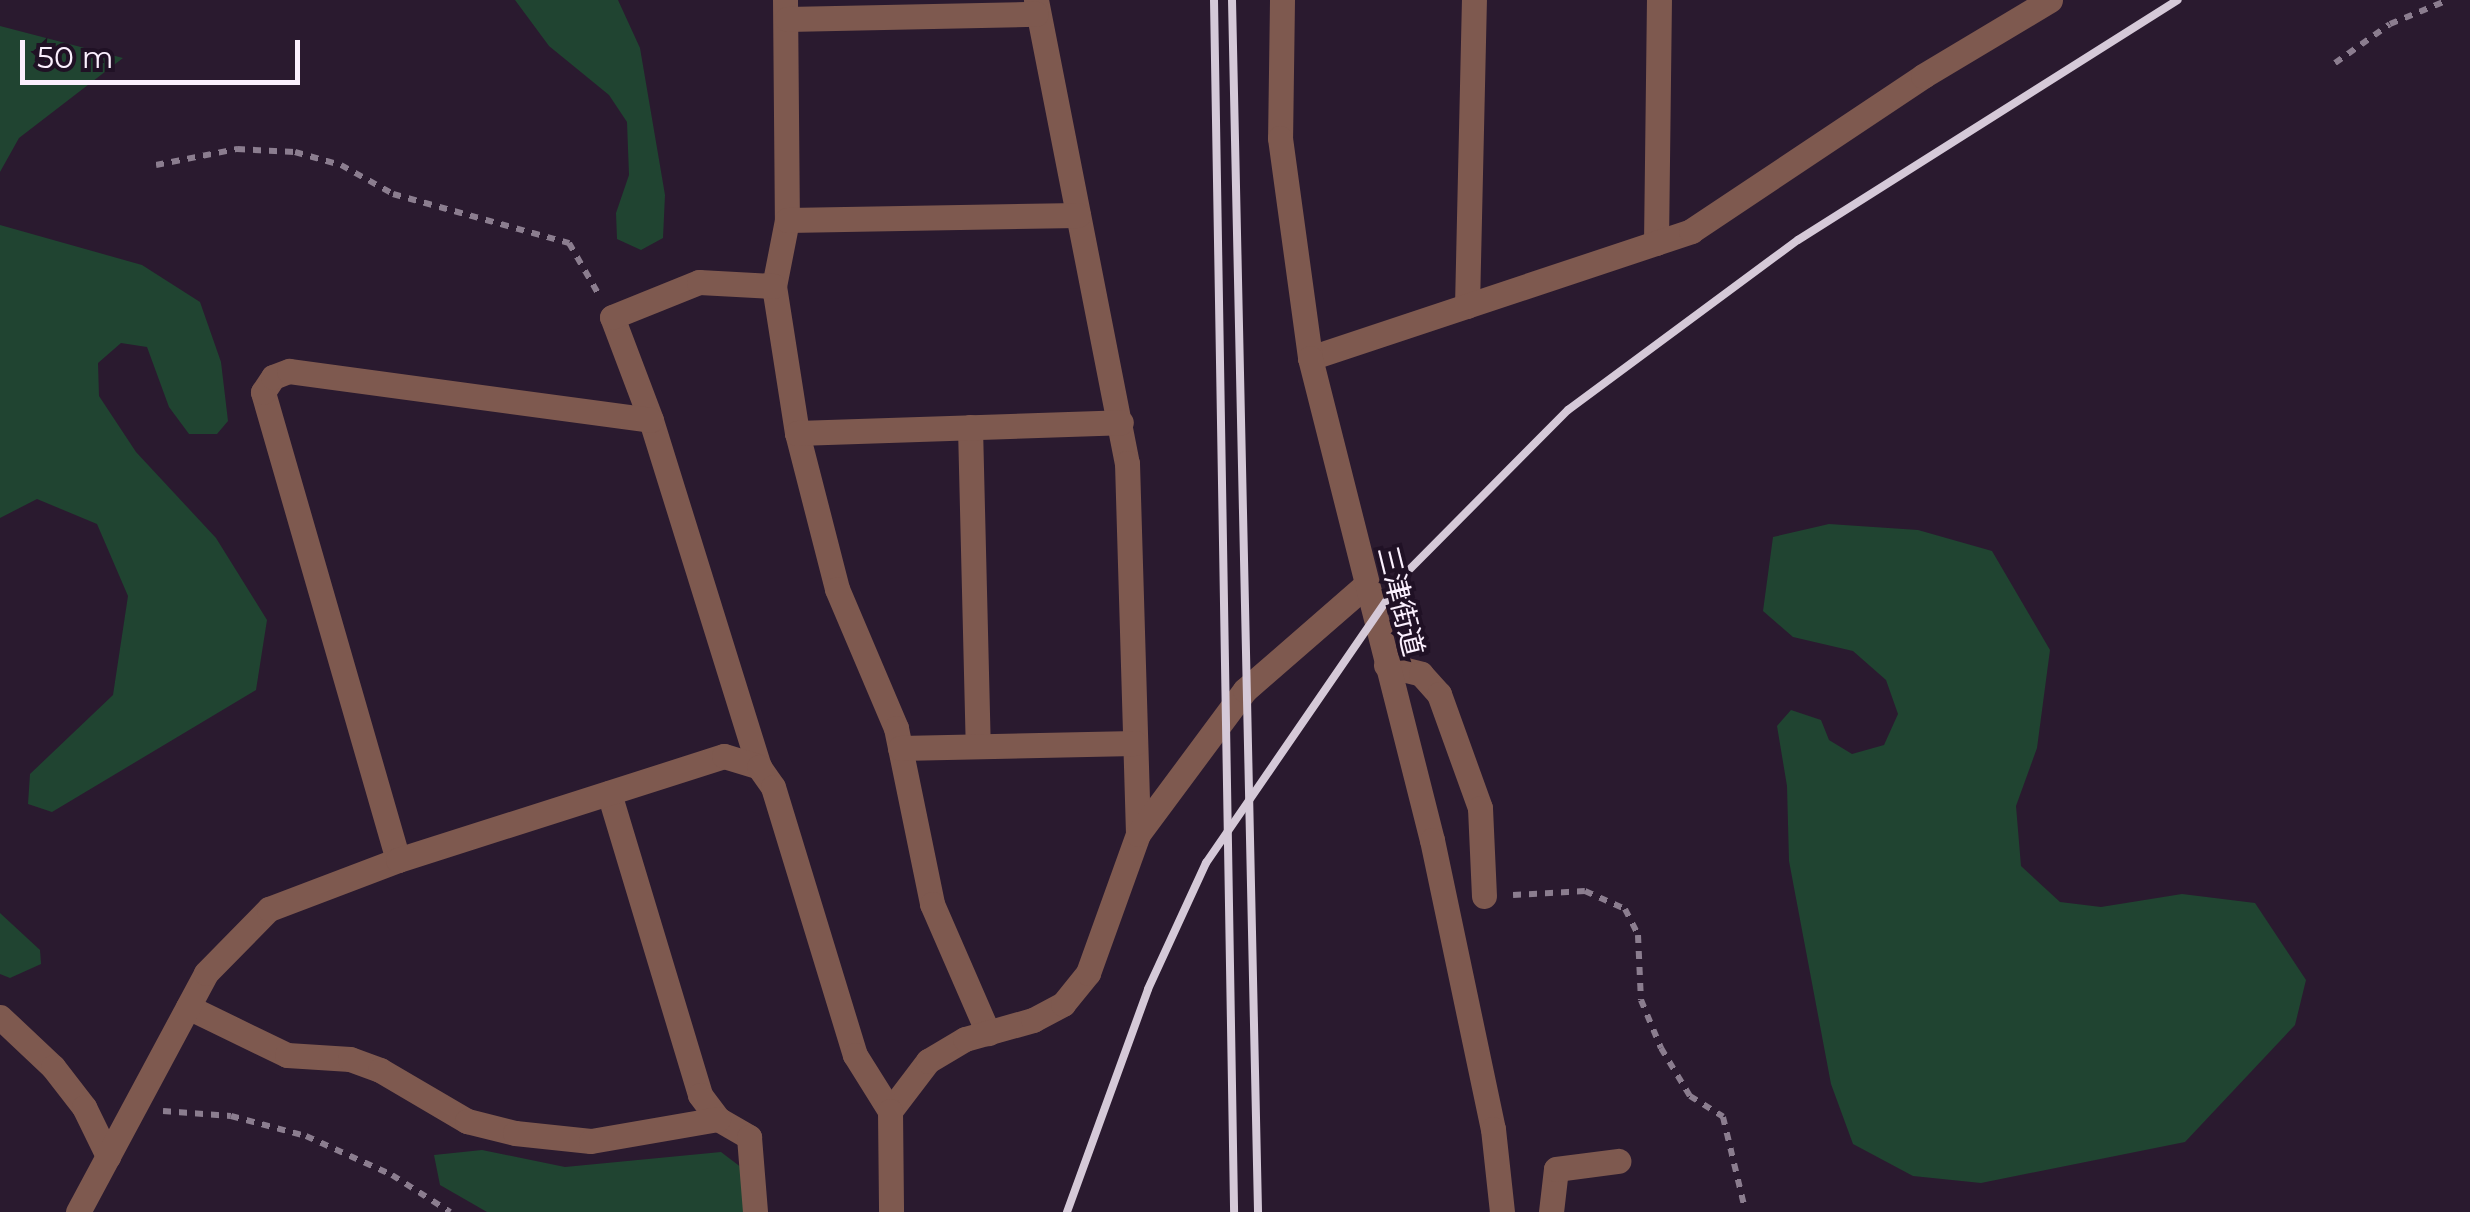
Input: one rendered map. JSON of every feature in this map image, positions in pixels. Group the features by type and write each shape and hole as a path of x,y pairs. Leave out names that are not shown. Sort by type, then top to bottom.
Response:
{"street":[{"name":"三津街道","path":"1282,0 1280,138 1310,358 1493,1129 1502,1212"},
{"path":"1468,306 1474,0"},
{"path":"1656,243 1659,0"},
{"path":"1310,358 1691,231 2039,3"},
{"path":"988,1032 932,904 900,748 814,520 774,286 787,220 786,9 1036,7 1121,422 1138,834"},
{"path":"787,220 1078,216"},
{"path":"774,286 699,282 612,317 650,420 759,766 773,787 856,1055 890,1111 890,1212"},
{"path":"398,860 262,392 272,377 307,372 650,420"},
{"path":"797,433 1121,422"},
{"path":"970,426 978,745"},
{"path":"890,1111 928,1061 988,1032 1063,1004 1088,973 1138,834 1246,690 1366,585"},
{"path":"1386,666 1421,674 1440,694 1480,808 1484,896"},
{"path":"900,748 1135,743"},
{"path":"78,1212 188,1007 236,936 269,910 398,860 724,756 759,766"},
{"path":"609,793 686,1060 718,1119 749,1137 756,1212"},
{"path":"188,1007 287,1054 350,1059 380,1070 467,1122 515,1133 592,1141 718,1119"},
{"path":"0,1017 54,1067 84,1107 108,1156"},
{"path":"1552,1212 1556,1169 1618,1161"}],"path":[{"path":"2335,63 2390,24 2448,0"},
{"path":"156,165 237,149 295,152 341,165 393,194 569,243 612,317"},
{"path":"1484,896 1585,891 1625,910 1638,935 1641,1000 1690,1096 1723,1117 1744,1205"},
{"path":"132,1110 231,1116 306,1136 392,1175 450,1212"}],"green space":[{"path":"515,0 618,0 640,48 665,195 663,238 641,250 617,239 616,213 629,175 627,122 609,95 549,46"},
{"path":"0,26 123,58 19,138 0,172"},
{"path":"0,225 142,265 200,302 221,362 228,421 217,434 189,434 169,407 147,347 121,343 98,363 99,396 136,452 216,538 267,620 256,690 52,812 28,804 30,774 113,695 128,596 97,524 37,499 0,518"},
{"path":"1829,524 1918,530 1992,551 2050,650 2037,748 2016,806 2021,866 2060,902 2101,907 2182,894 2255,903 2306,980 2295,1025 2185,1142 1981,1183 1913,1176 1853,1144 1831,1084 1789,861 1787,786 1777,726 1791,710 1821,720 1829,740 1852,754 1884,745 1898,714 1886,680 1853,651 1793,637 1763,611 1773,537"},
{"path":"0,913 40,950 41,964 10,978 0,974"},
{"path":"482,1150 565,1167 721,1152 746,1171 752,1212 487,1212 440,1185 434,1155"}],"railway":[{"path":"1214,0 1234,1212"},
{"path":"1232,0 1258,1212"},
{"path":"1067,1212 1148,989 1206,863 1403,576 1568,410 1798,240 2177,0"}]}
